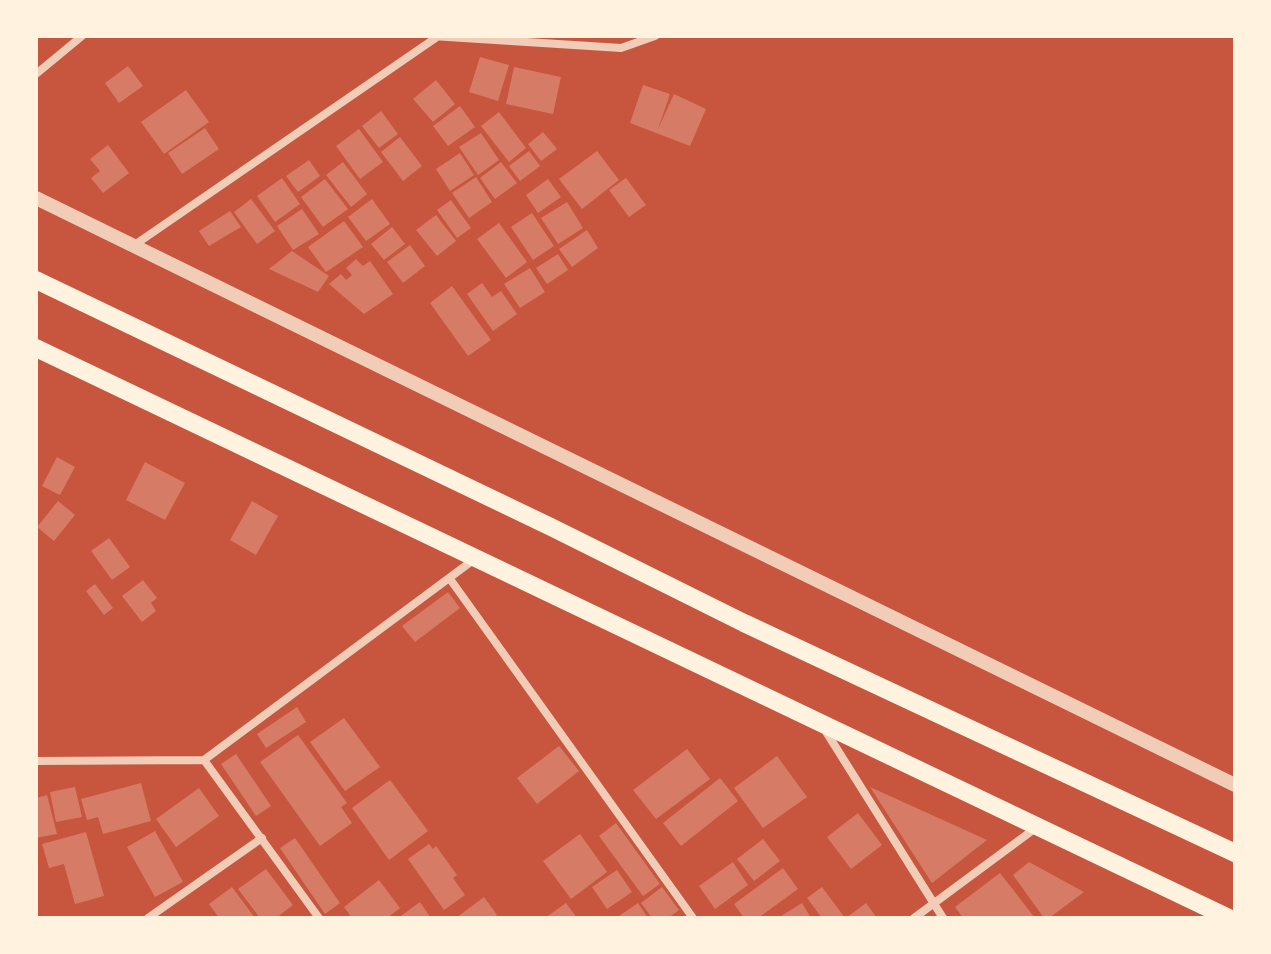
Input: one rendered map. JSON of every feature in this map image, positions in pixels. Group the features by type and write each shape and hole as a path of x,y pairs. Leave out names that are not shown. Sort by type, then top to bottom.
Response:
{"highway":[{"path":"36,280 537,520 758,630 1235,853"},
{"path":"36,348 1229,918"}],"street":[{"path":"36,74 82,36"},
{"path":"133,246 434,37 539,39 621,48 655,36"},
{"path":"36,198 1235,785"},
{"path":"36,761 204,760 476,558"},
{"path":"450,579 693,918"},
{"path":"821,723 943,918"},
{"path":"204,760 319,918"},
{"path":"914,918 1038,827"},
{"path":"148,918 262,838"}],"building":[{"path":"480,57 509,65 498,101 469,92"},
{"path":"128,66 143,86 119,103 105,83"},
{"path":"514,67 561,77 553,114 506,104"},
{"path":"436,80 455,104 433,122 413,99"},
{"path":"643,85 670,94 658,129 674,94 706,109 690,146 630,123"},
{"path":"186,90 209,122 164,154 141,122"},
{"path":"460,106 475,127 448,146 433,126"},
{"path":"381,111 398,134 379,148 362,126"},
{"path":"499,112 526,148 509,162 481,126"},
{"path":"205,128 219,149 182,174 168,153"},
{"path":"359,129 383,162 360,179 336,146"},
{"path":"543,132 557,149 541,161 528,144"},
{"path":"481,133 499,160 478,175 459,147"},
{"path":"400,137 422,166 403,181 381,152"},
{"path":"108,145 129,173 103,193 91,178 100,171 90,159"},
{"path":"529,151 540,166 520,181 509,166"},
{"path":"597,151 619,180 582,209 559,179"},
{"path":"460,153 474,175 450,191 436,169"},
{"path":"309,160 320,176 298,192 286,176"},
{"path":"343,162 367,194 351,207 326,175"},
{"path":"501,162 517,183 495,199 480,178"},
{"path":"476,177 492,202 469,218 452,193"},
{"path":"282,178 300,204 275,222 257,196"},
{"path":"626,178 646,205 629,217 609,190"},
{"path":"325,179 348,209 323,227 301,197"},
{"path":"548,179 561,197 538,213 526,195"},
{"path":"251,199 275,231 257,244 234,212"},
{"path":"372,199 390,224 366,241 348,217"},
{"path":"451,200 471,228 457,238 437,210"},
{"path":"567,202 583,228 558,244 541,218"},
{"path":"302,209 319,234 293,250 277,226"},
{"path":"230,211 241,227 209,246 199,231"},
{"path":"532,213 554,246 533,260 511,227"},
{"path":"436,215 456,241 437,256 416,230"},
{"path":"344,221 363,247 326,272 308,247"},
{"path":"499,223 527,262 506,278 477,239"},
{"path":"392,227 405,244 384,260 371,244"},
{"path":"587,230 598,248 572,267 559,249"},
{"path":"410,245 425,266 403,283 387,262"},
{"path":"292,251 329,276 318,292 269,269"},
{"path":"558,254 568,270 547,284 536,268"},
{"path":"356,259 363,266 370,261 393,294 364,314 329,284 341,274 346,280 352,275 346,268"},
{"path":"530,268 545,292 520,308 504,284"},
{"path":"482,283 492,297 501,291 517,314 493,331 467,294"},
{"path":"452,286 491,340 468,356 430,303"},
{"path":"57,457 75,467 60,495 42,486"},
{"path":"145,462 185,483 165,520 126,500"},
{"path":"58,501 75,515 54,541 37,527"},
{"path":"252,501 278,516 256,555 230,540"},
{"path":"109,538 130,567 112,580 91,551"},
{"path":"143,580 157,598 151,603 156,611 142,622 122,596"},
{"path":"95,584 113,608 104,615 86,591"},
{"path":"448,592 460,608 415,642 402,626"},
{"path":"297,707 306,722 266,748 257,734"},
{"path":"344,718 380,767 345,791 310,742"},
{"path":"298,735 347,803 341,807 352,823 320,846 260,762"},
{"path":"559,746 579,771 537,804 517,778"},
{"path":"687,749 710,779 656,819 633,790"},
{"path":"236,754 271,806 256,816 221,764"},
{"path":"777,756 807,797 763,828 734,788"},
{"path":"720,778 738,801 681,846 663,823"},
{"path":"390,780 428,831 389,860 352,808"},
{"path":"141,783 151,821 103,834 98,817 87,820 81,799"},
{"path":"75,787 82,817 56,822 50,792"},
{"path":"870,787 987,840 932,883"},
{"path":"199,788 219,816 176,847 156,819"},
{"path":"47,795 57,834 36,838 36,798"},
{"path":"858,813 882,845 851,869 827,837"},
{"path":"616,823 660,884 643,896 599,836"},
{"path":"155,831 183,882 155,897 127,847"},
{"path":"86,832 104,896 75,904 64,864 49,868 42,844"},
{"path":"580,834 607,872 571,899 543,861"},
{"path":"295,838 340,903 325,914 280,848"},
{"path":"763,839 780,861 754,881 737,859"},
{"path":"429,844 433,849 436,846 457,875 453,878 465,895 444,910 408,859"},
{"path":"733,862 748,885 715,909 699,886"},
{"path":"1029,862 1084,892 1049,918 1044,918 1013,875"},
{"path":"783,868 798,889 758,918 744,918 734,904"},
{"path":"266,869 293,905 276,918 260,918 238,889"},
{"path":"617,870 632,892 607,909 592,887"},
{"path":"1000,873 1035,918 963,918 955,907"},
{"path":"379,880 400,908 387,918 352,918 344,907"},
{"path":"232,887 255,918 219,918 209,904"},
{"path":"662,887 679,910 668,918 652,918 641,903"},
{"path":"822,887 845,918 822,918 807,898"},
{"path":"484,897 497,915 493,918 456,918"},
{"path":"420,902 431,918 398,918"},
{"path":"566,903 577,918 545,918"},
{"path":"638,903 648,918 616,918"},
{"path":"802,903 811,918 778,918"},
{"path":"866,903 877,918 846,918"}]}
